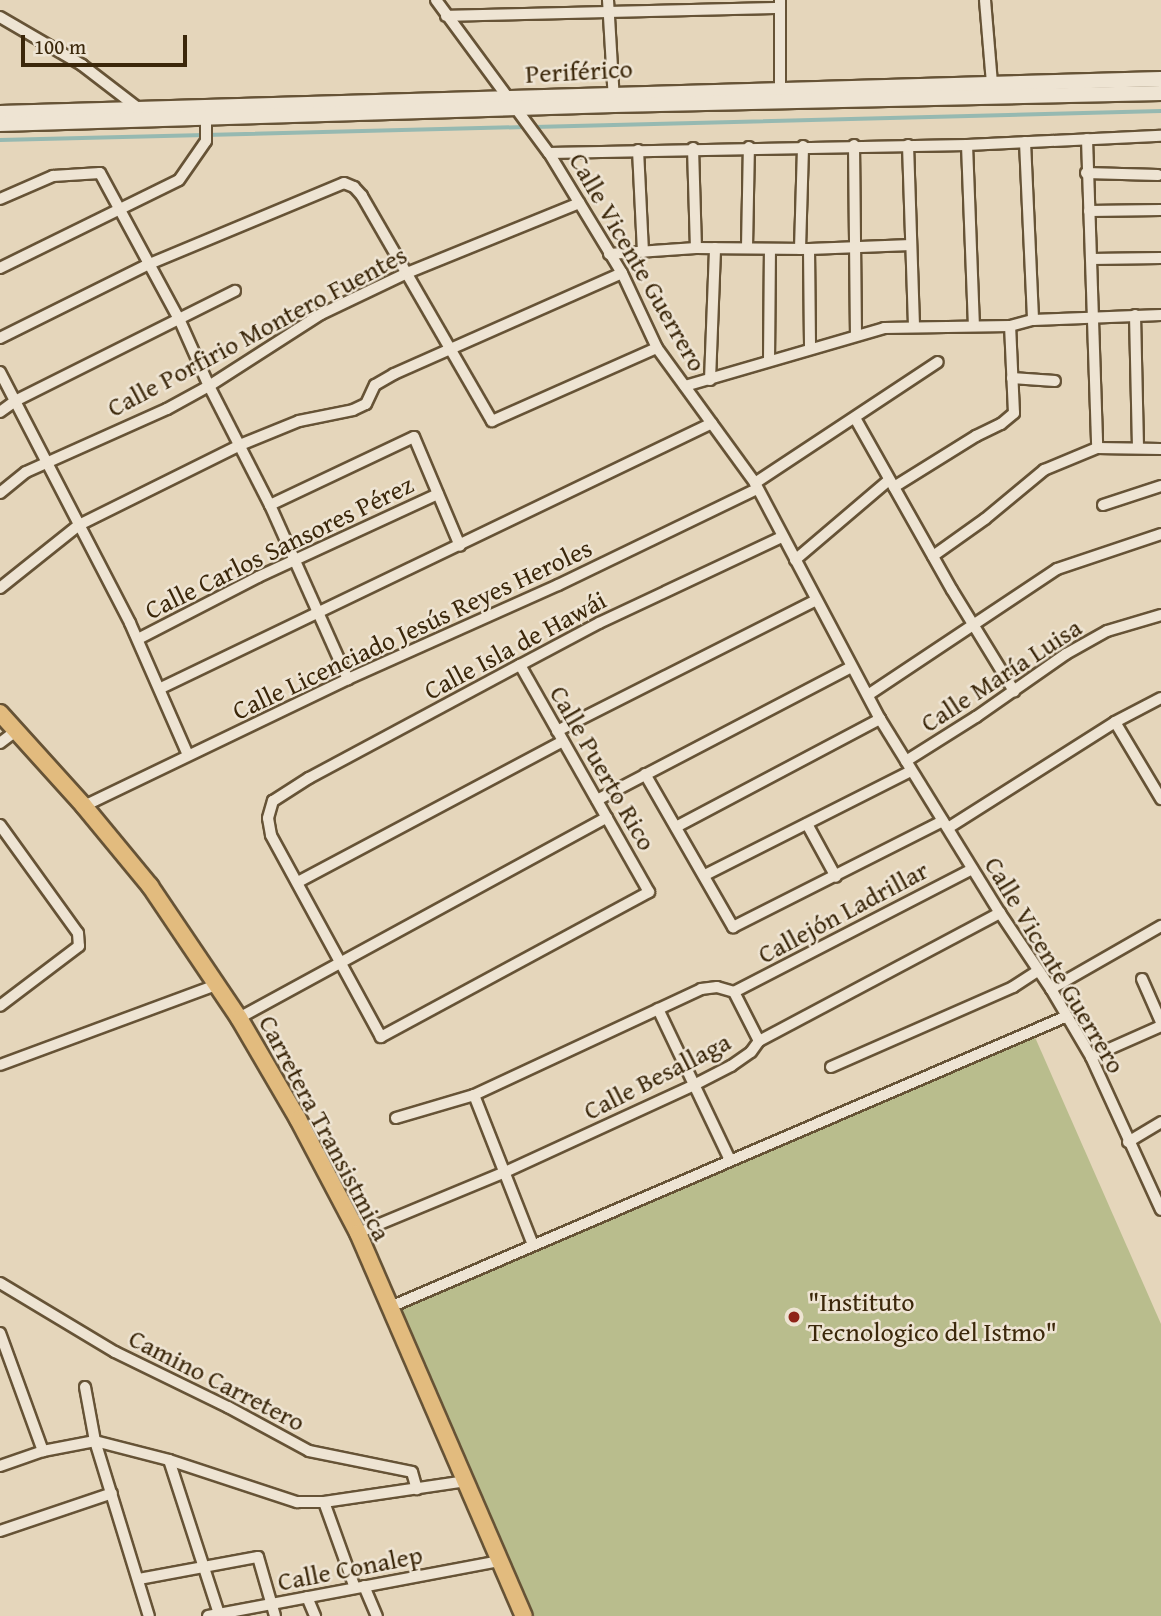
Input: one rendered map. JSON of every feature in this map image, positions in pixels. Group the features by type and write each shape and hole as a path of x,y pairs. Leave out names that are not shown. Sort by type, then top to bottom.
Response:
{"main road":[{"name":"Periférico","path":"0,124 512,104 780,88 1161,79"},
{"name":"Periférico","path":"615,99 1161,93"},
{"name":"Periférico","path":"0,113 138,109 206,118"},
{"name":"Carretera Transistmica","path":"0,713 84,806 150,886 219,984 298,1119 358,1233 388,1308 524,1616"}],"street":[{"name":"Calle Vicente Guerrero","path":"436,0 549,153 622,273 657,348 756,486 880,719 1091,1057 1161,1210"},
{"path":"985,0 992,83"},
{"path":"446,16 608,5 780,4 780,88"},
{"path":"608,5 615,99"},
{"path":"0,17 82,65 138,109"},
{"path":"0,268 179,180 206,141 206,118"},
{"path":"549,153 693,148 967,145 1161,136"},
{"path":"1087,139 1097,448"},
{"path":"1025,142 1033,320"},
{"path":"853,145 856,334"},
{"path":"908,145 914,325"},
{"path":"967,145 974,324"},
{"path":"803,146 810,348"},
{"path":"747,247 749,147"},
{"path":"693,148 696,248"},
{"path":"638,150 643,252"},
{"path":"0,199 53,176 100,173 147,265 180,321 209,386 270,505 348,679"},
{"path":"1087,173 1158,175"},
{"path":"0,338 147,265 344,183 354,187 453,349 492,421 657,348"},
{"name":"Calle Porfirio Montero Fuentes","path":"0,493 26,472 46,461 167,409 209,386 321,314 407,273 579,203"},
{"path":"1089,211 1161,210"},
{"path":"609,254 696,248 805,249 911,245"},
{"path":"710,380 715,248"},
{"path":"769,361 770,249"},
{"path":"1090,260 1161,258"},
{"path":"0,588 79,525 240,445 299,421 353,410 366,404 375,385 622,273"},
{"path":"0,412 15,401 180,321 235,291"},
{"path":"1135,315 1138,448"},
{"path":"685,386 856,334 914,325 1010,326 1033,320 1161,315"},
{"path":"795,560 891,484 1001,424 1014,413 1010,326"},
{"name":"Calle Licenciado Jesús Reyes Heroles","path":"84,806 348,679 558,586 756,486 939,362"},
{"path":"0,372 138,639 188,755"},
{"path":"1012,378 1055,381"},
{"path":"856,418 972,624 1014,691"},
{"path":"161,688 320,614 712,423"},
{"path":"270,505 414,437 460,546"},
{"path":"933,556 985,519 1044,470 1097,448 1161,449"},
{"path":"1103,505 1161,486"},
{"name":"Calle Carlos Sansores Pérez","path":"138,639 294,561 438,494"},
{"path":"868,695 1057,569 1161,534"},
{"name":"Calle Isla de Hawái","path":"298,883 271,835 268,818 273,801 309,778 599,623 782,537"},
{"path":"557,731 816,600"},
{"name":"Calle María Luisa","path":"705,875 807,824 909,766 1066,654 1107,631 1161,615"},
{"name":"Calle Puerto Rico","path":"340,961 381,1037 649,892 520,665"},
{"path":"597,800 851,667"},
{"path":"645,774 733,927 946,824 1115,722 1161,698"},
{"path":"676,827 880,719"},
{"path":"1115,722 1161,799"},
{"path":"0,743 17,730"},
{"path":"340,961 298,883 563,741"},
{"path":"239,1018 607,817"},
{"path":"807,824 836,877"},
{"path":"0,825 78,933 79,946 0,1006"},
{"name":"Callejón Ladrillar","path":"734,992 972,869"},
{"name":"Calle Besallaga","path":"358,1233 503,1173 694,1085 731,1066 751,1052 759,1041 1000,913"},
{"path":"1051,989 1161,926"},
{"path":"831,1067 1013,986 1038,971"},
{"path":"1091,1057 1161,1024 1142,979"},
{"path":"0,1065 219,984"},
{"path":"396,1118 474,1095 701,989 717,986 734,992 759,1041"},
{"path":"658,1009 730,1160"},
{"path":"388,1308 1065,1017"},
{"path":"474,1095 533,1245"},
{"path":"1128,1142 1161,1122"},
{"name":"Camino Carretero","path":"0,1283 115,1352 309,1451 412,1472 417,1489"},
{"path":"0,1333 43,1451"},
{"path":"85,1387 95,1441 149,1616"},
{"path":"0,1466 43,1451 95,1441 169,1460 296,1502 324,1502 466,1481"},
{"path":"169,1460 205,1568 211,1615"},
{"path":"0,1531 112,1493"},
{"path":"324,1502 360,1587 377,1616"},
{"path":"139,1580 258,1557 275,1616"},
{"name":"Calle Conalep","path":"211,1615 499,1561"},
{"path":"307,1597 315,1616"}],"green space":[{"name":"\"Instituto Tecnologico del Istmo\"","path":"1034,1035 1161,1324 1161,1616 524,1616 388,1308"}],"waterway":[{"path":"534,127 1161,111"},
{"path":"0,140 526,127"}],"place":[{"name":"\"Instituto Tecnologico del Istmo\"","path":"794,1317"}]}
